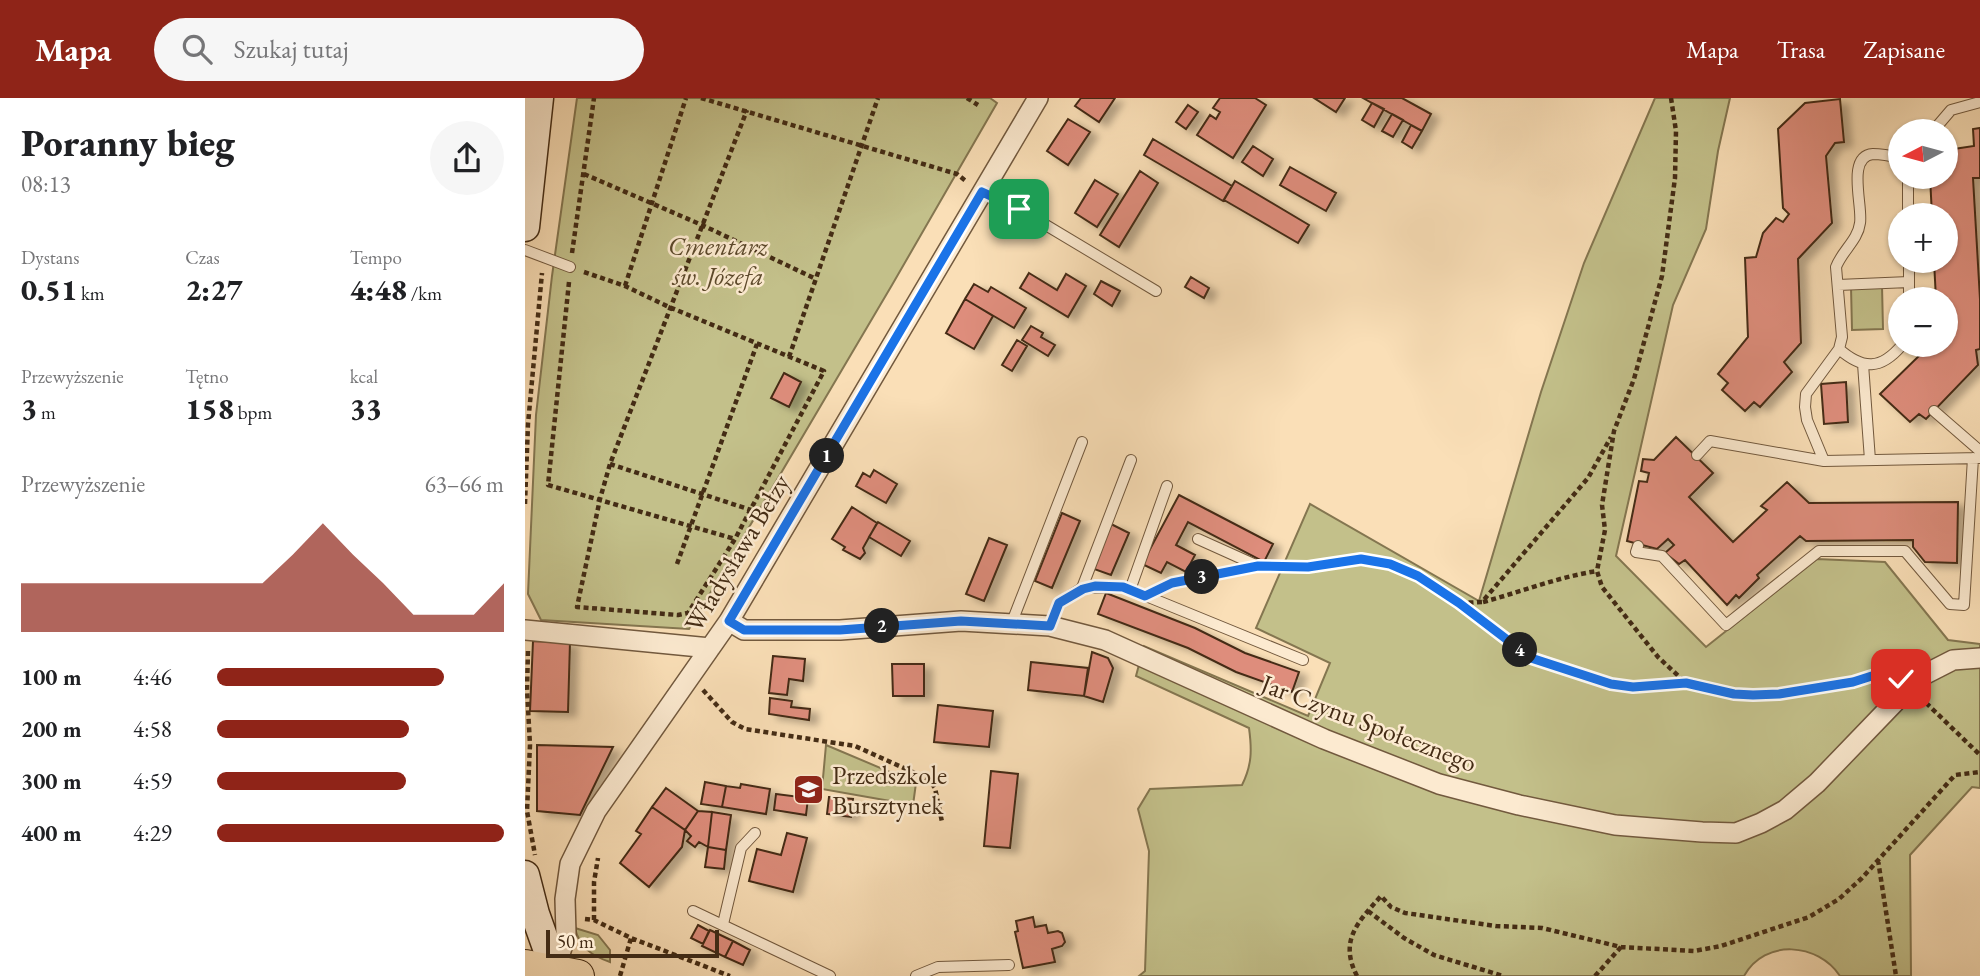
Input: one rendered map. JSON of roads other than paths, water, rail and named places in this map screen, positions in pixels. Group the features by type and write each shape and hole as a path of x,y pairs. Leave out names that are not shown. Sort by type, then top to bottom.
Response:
{"main road":[{"path":"525,227 539,98"},
{"path":"531,867 535,915 554,972"}],"street":[{"name":"Władysława Bełzy","path":"554,972 566,934 565,899 571,864 596,811 729,621 1038,98"},
{"name":"Jar Czynu Społecznego","path":"729,621 744,630 840,630 961,621 1050,626 1105,640 1324,739 1439,784 1519,805 1615,825 1702,832 1736,833 1785,810 1817,783 1911,688 1953,660 1980,658"},
{"path":"526,630 710,648"}],"lane":[{"path":"1943,119 1951,110 1980,102"},
{"path":"1824,461 1807,420 1806,394 1839,349 1842,337 1836,267 1861,222 1857,173 1859,164 1872,154 1888,156"},
{"path":"982,192 1019,209 1156,291"},
{"path":"525,250 570,267"},
{"path":"1909,273 1909,287"},
{"path":"1838,285 1909,282"},
{"path":"1839,349 1853,362 1863,364 1876,364 1892,357"},
{"path":"1863,364 1870,460"},
{"path":"1638,546 1636,552 1662,556 1726,625 1819,551 1905,551 1950,604 1964,605 1977,456 1934,411"},
{"path":"1697,455 1710,441 1824,461 1977,456"},
{"path":"1012,622 1082,442"},
{"path":"1083,589 1131,460"},
{"path":"1130,590 1167,486"},
{"path":"1145,596 1172,583 1258,566 1198,539"},
{"path":"1050,626 1059,603 1083,589 1095,586 1130,590 1303,660"},
{"path":"723,925 741,848 755,833"},
{"path":"693,911 830,976"},
{"path":"916,976 938,967 1009,965"}],"place":[{"name":"Przedszkole Bursztynek","path":"809,790"}],"park label":[{"name":"Cmentarz św. Józefa","path":"718,261"}]}
